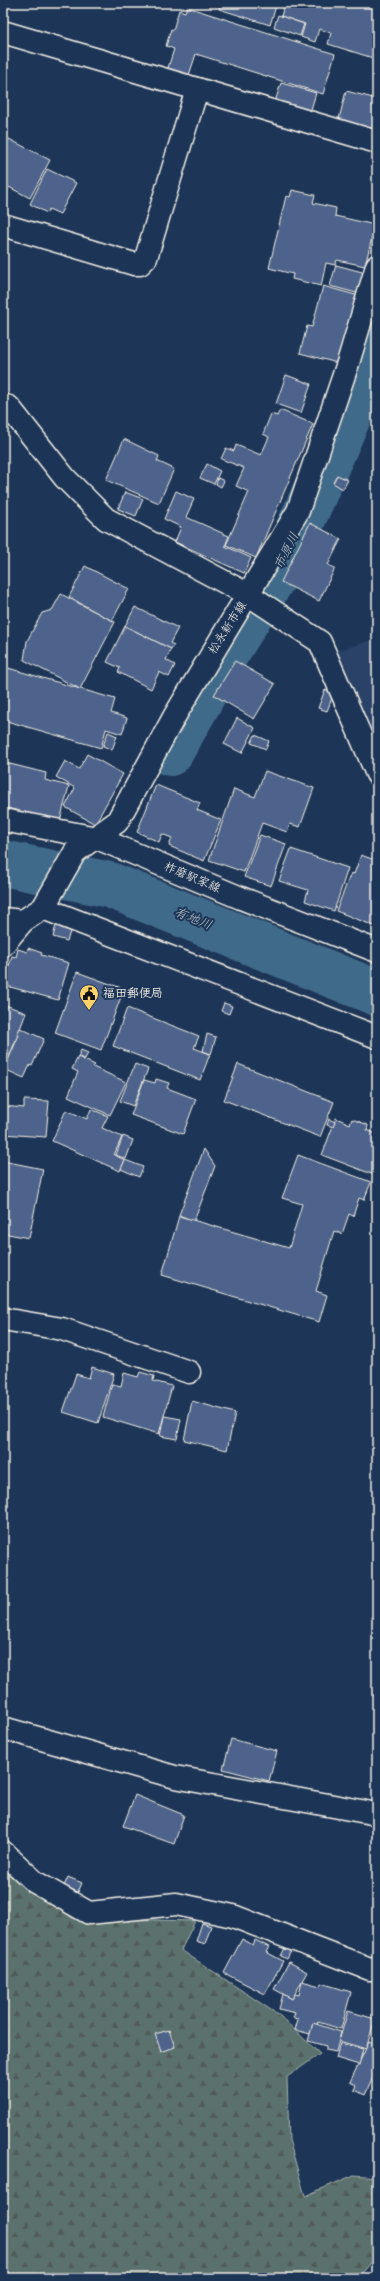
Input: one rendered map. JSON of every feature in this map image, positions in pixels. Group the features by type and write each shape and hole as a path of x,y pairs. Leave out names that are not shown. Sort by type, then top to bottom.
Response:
{"street":[{"path":"3,32 377,142"},
{"path":"3,225 134,264 140,264 146,258 197,89"},
{"name":"松永新市線","path":"3,945 13,920 43,908 76,852 117,822 174,717 229,623 249,595 298,511 348,364 377,266"},
{"path":"3,405 9,407 65,478 106,519 249,595 320,642 377,774"},
{"name":"柞磨駅家線","path":"3,820 97,838 241,898 377,950"},
{"path":"43,908 377,1037"},
{"path":"3,1319 62,1329 189,1372"},
{"path":"3,1728 175,1776 377,1814"},
{"path":"3,1852 35,1882 89,1913 176,1904 233,1916 370,1968 377,1969"}],"shaded area":[{"path":"376,639 377,641 377,750 337,651"}],"green space":[{"path":"3,1861 72,1918 195,1921 181,1950 280,2016 320,2054 287,2077 289,2140 305,2196 354,2175 377,2177 377,2256 358,2278 3,2278"}],"building":[{"path":"221,3 277,3 270,25 219,9"},
{"path":"285,3 377,3 377,51 375,50 373,58 328,44 331,33 319,29 315,42 301,37 305,24 281,16"},
{"path":"187,7 335,54 323,94 196,54 186,84 165,77 174,49 166,46 171,29 173,30 179,10 185,12"},
{"path":"278,15 304,24 300,36 274,27"},
{"path":"281,83 316,93 309,116 274,105"},
{"path":"346,91 377,99 377,133 338,123"},
{"path":"5,137 50,160 30,198 3,184 3,141"},
{"path":"47,169 76,183 60,214 49,209 47,213 30,204"},
{"path":"292,190 315,195 313,203 336,208 335,216 375,225 365,266 337,260 335,265 326,263 321,286 292,279 293,274 269,268 286,196 290,197"},
{"path":"336,265 366,273 360,294 330,286"},
{"path":"323,286 359,296 341,364 300,353 307,326 312,327"},
{"path":"286,375 311,384 301,413 276,404"},
{"path":"280,410 313,424 256,558 226,545 249,492 236,486 244,468 221,459 226,448 234,451 236,445 261,455 269,437 263,434 271,414 277,416"},
{"path":"124,439 159,456 157,461 174,469 159,503 106,480"},
{"path":"207,464 220,471 214,484 200,478"},
{"path":"337,475 348,480 343,489 333,483"},
{"path":"218,478 224,481 221,487 216,484"},
{"path":"176,491 194,499 186,517 229,536 225,546 251,558 244,573 175,542 181,527 164,519"},
{"path":"125,492 143,499 136,516 118,509"},
{"path":"310,523 341,539 328,565 335,568 319,601 281,582"},
{"path":"85,566 129,589 112,621 69,597"},
{"path":"61,594 115,622 80,689 24,660 27,641 42,613 52,610"},
{"path":"135,607 178,628 170,643 174,645 171,649 125,626"},
{"path":"125,626 171,649 166,660 175,665 169,677 159,672 151,689 118,672 120,668 107,662"},
{"path":"235,661 275,684 254,719 214,695"},
{"path":"8,668 115,699 111,713 127,718 122,734 106,729 101,748 3,720 3,685"},
{"path":"325,690 334,693 327,711 318,708"},
{"path":"237,718 255,728 242,753 224,744"},
{"path":"108,732 117,736 112,750 103,746"},
{"path":"255,735 269,741 266,749 251,743"},
{"path":"3,744 9,746 3,766"},
{"path":"87,754 123,774 95,824 65,807 75,788 56,777 65,761 79,769"},
{"path":"6,763 46,773 45,780 69,786 60,821 3,807 3,777"},
{"path":"265,771 314,788 300,827 290,824 287,832 262,823 244,872 209,860 234,789 255,797"},
{"path":"156,785 200,803 197,810 221,820 204,861 169,846 172,838 162,834 159,842 137,832"},
{"path":"260,835 286,844 271,886 244,877"},
{"path":"291,849 348,868 334,911 305,901 308,890 279,881"},
{"path":"361,855 377,861 377,927 336,911 351,873 354,874"},
{"path":"56,925 71,929 67,941 53,937"},
{"path":"28,948 42,953 41,955 69,963 58,1000 3,985 3,967 5,965 9,966 12,956 16,957 18,949 27,952"},
{"path":"77,972 124,989 101,1050 55,1033"},
{"path":"224,1003 232,1006 229,1014 221,1011"},
{"path":"3,1004 26,1013 8,1060 3,1058"},
{"path":"127,1008 199,1036 194,1048 210,1054 200,1080 113,1046"},
{"path":"20,1028 44,1039 32,1066 30,1065 24,1078 4,1069 19,1035 17,1034"},
{"path":"207,1034 216,1037 211,1054 203,1051"},
{"path":"81,1050 88,1053 85,1059 78,1057"},
{"path":"78,1057 95,1065 93,1067 126,1082 110,1115 68,1096 78,1072 72,1069"},
{"path":"135,1064 148,1069 133,1106 120,1101"},
{"path":"238,1064 334,1102 320,1137 224,1100"},
{"path":"156,1079 169,1083 167,1088 196,1099 183,1134 131,1115 144,1080 155,1083"},
{"path":"24,1100 49,1101 46,1137 3,1134 3,1106 24,1108"},
{"path":"91,1109 108,1116 102,1128 122,1137 114,1155 125,1160 120,1171 52,1141 66,1110 87,1119"},
{"path":"336,1118 350,1124 352,1119 368,1125 367,1130 377,1134 377,1176 322,1155"},
{"path":"329,1119 335,1122 333,1127 327,1125"},
{"path":"123,1136 133,1140 126,1159 116,1155"},
{"path":"204,1149 215,1166 194,1221 179,1215"},
{"path":"298,1155 371,1182 364,1200 359,1198 353,1216 349,1214 342,1234 334,1231 316,1291 327,1295 319,1322 162,1275 179,1216 289,1248 302,1204 282,1198"},
{"path":"125,1160 143,1167 139,1177 121,1169"},
{"path":"3,1161 43,1169 29,1238 3,1233"},
{"path":"92,1367 114,1374 98,1423 63,1412 76,1374 89,1378"},
{"path":"140,1372 154,1376 153,1381 172,1386 159,1434 103,1417 112,1384 121,1386 124,1373 138,1377"},
{"path":"192,1401 235,1413 227,1450 184,1440"},
{"path":"164,1416 181,1419 177,1439 160,1436"},
{"path":"231,1739 277,1751 269,1781 223,1769"},
{"path":"135,1795 184,1815 174,1844 123,1826"},
{"path":"68,1877 82,1883 78,1892 64,1886"},
{"path":"202,1923 211,1926 205,1944 196,1941"},
{"path":"242,1939 253,1945 255,1940 269,1947 266,1952 283,1961 265,1994 224,1973"},
{"path":"285,1948 291,1951 287,1959 281,1956"},
{"path":"289,1962 307,1972 292,1999 274,1989"},
{"path":"302,1981 320,1986 321,1983 351,1992 341,2029 318,2022 317,2025 313,2023 310,2034 295,2030 298,2019 293,2018 295,2013 279,2009 283,1994 292,1999 295,1994 299,1995"},
{"path":"348,2011 375,2019 366,2049 339,2041"},
{"path":"313,2023 341,2032 336,2052 326,2050 326,2046 308,2041"},
{"path":"169,2030 175,2047 161,2052 155,2034"},
{"path":"369,2042 377,2045 377,2069 365,2095 354,2090 356,2085 350,2082"},
{"path":"340,2043 363,2049 359,2065 336,2058"}],"waterway":[{"name":"市原川","path":"170,753 225,655 287,555 373,361 377,338"},
{"name":"有地川","path":"3,863 110,885 377,993"}],"place":[{"name":"福田郵便局","path":"89,1011"}]}
